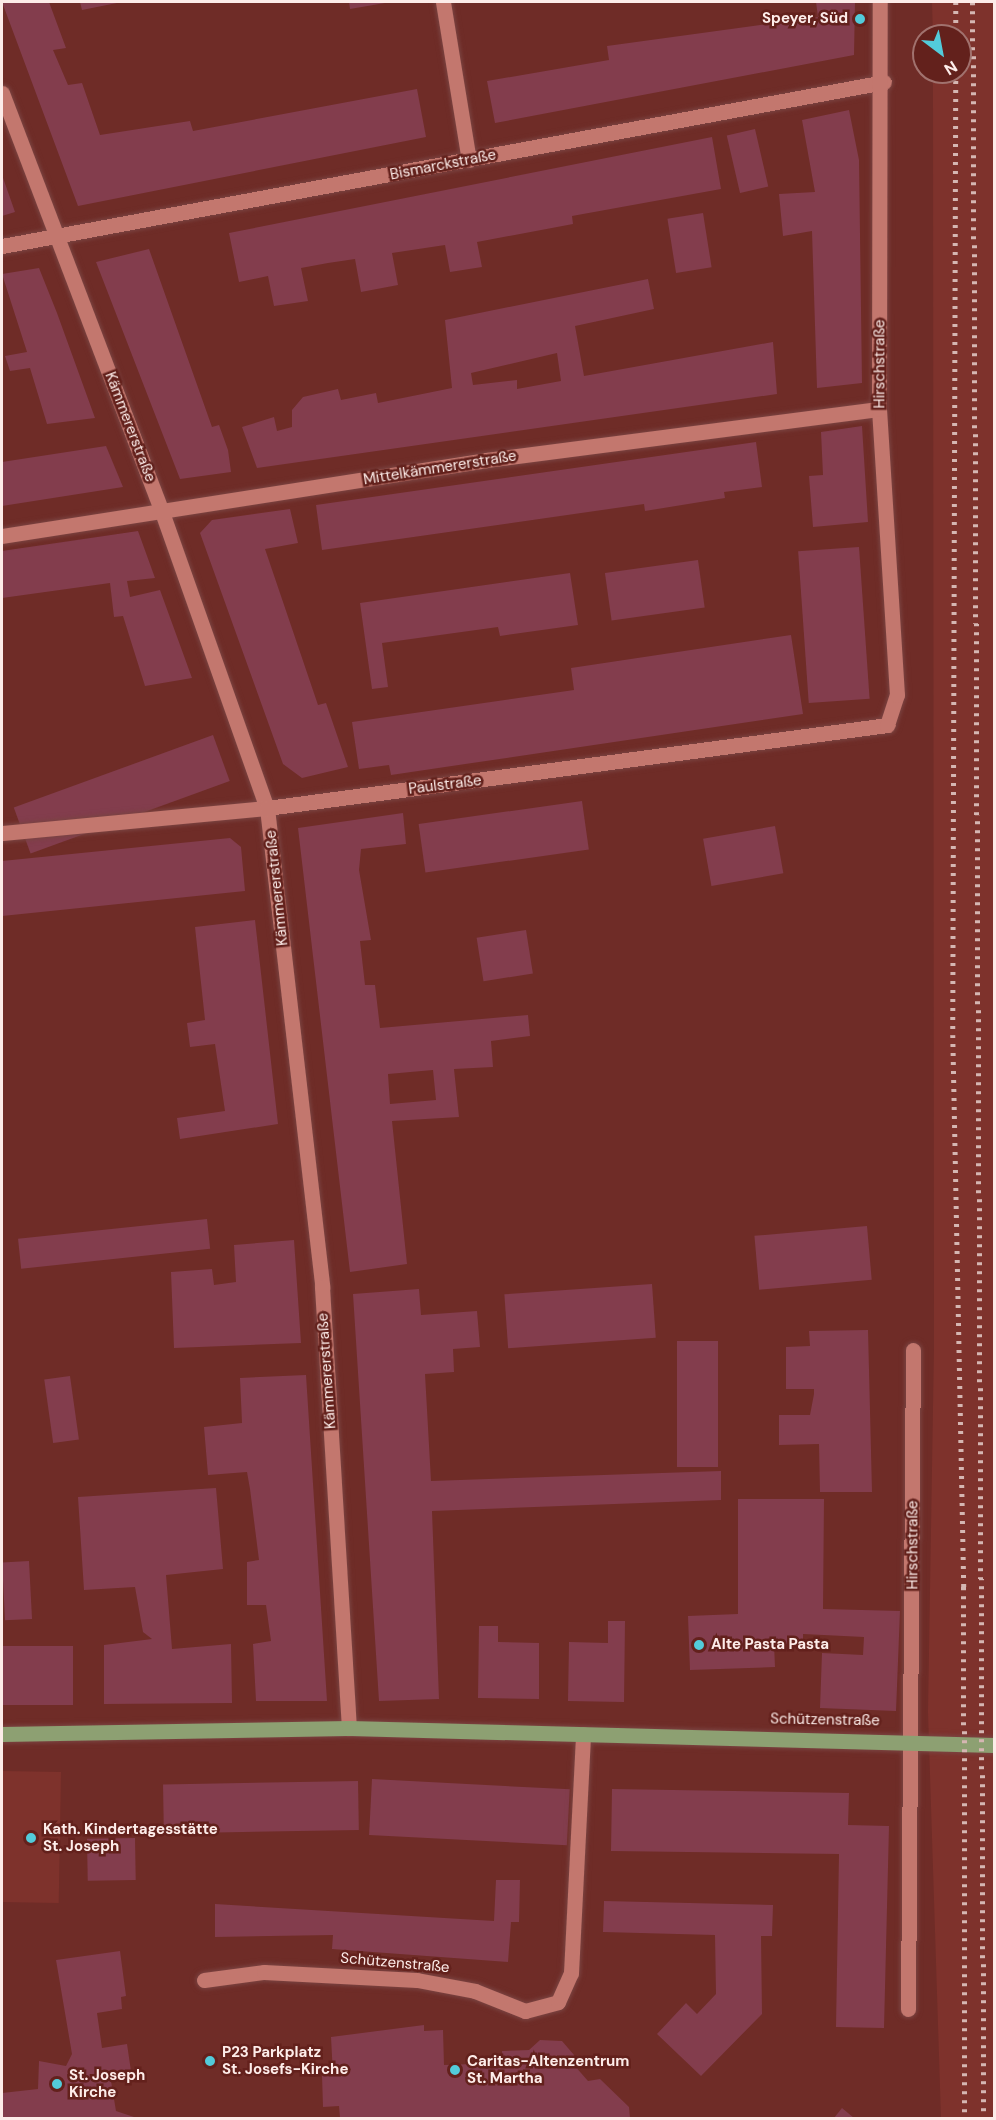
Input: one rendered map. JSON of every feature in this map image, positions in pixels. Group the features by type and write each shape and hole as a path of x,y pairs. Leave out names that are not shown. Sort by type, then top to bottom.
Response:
{"main road":[{"name":"Schützenstraße","path":"2,1734 349,1728 912,1739 994,1745"}],"street":[{"path":"443,2 469,160"},
{"name":"Hirschstraße","path":"880,2 884,82 879,409 897,695 886,724"},
{"name":"Bismarckstraße","path":"2,246 57,238 884,82"},
{"name":"Kämmererstraße","path":"2,93 162,512 267,808 322,1287 349,1728"},
{"name":"Mittelkämmererstraße","path":"2,536 486,460 879,409"},
{"name":"Paulstraße","path":"2,833 267,808 886,724"},
{"name":"Hirschstraße","path":"908,2008 912,1739 913,1350"},
{"name":"Schützenstraße","path":"204,1980 264,1972 417,1980 475,1991 525,2011 558,2001 572,1973 584,1734"}],"shaded area":[{"path":"932,2 994,2 994,2118 941,2118 928,1712 934,1347 933,84 972,84 972,24 933,24"},
{"name":"Kath. Kindertagesstätte St. Joseph","path":"2,1771 61,1772 59,1903 2,1902"}],"building":[{"path":"2,2 49,2 66,48 53,50 68,85 82,83 100,135 190,121 193,131 417,89 426,137 78,206"},
{"path":"80,2 117,2 117,3 82,10"},
{"path":"349,2 385,2 385,3 350,9"},
{"path":"816,2 855,2 854,55 495,123 487,81 609,60 607,46 818,17"},
{"path":"849,110 859,160 862,383 817,388 812,231 783,236 779,194 815,192 802,120"},
{"path":"755,129 768,186 740,193 727,136"},
{"path":"712,137 721,189 572,216 573,224 477,242 482,267 450,272 445,245 392,253 398,285 361,292 355,259 301,268 308,301 274,306 268,276 239,282 229,233"},
{"path":"2,175 15,212 2,216"},
{"path":"703,213 712,267 676,273 667,219"},
{"path":"149,249 212,427 219,425 228,450 231,472 180,479 96,262"},
{"path":"39,268 95,418 47,424 30,368 10,371 5,356 27,352 2,274"},
{"path":"648,279 654,309 575,326 584,376 773,342 777,394 257,468 242,427 274,417 277,431 292,427 292,410 303,397 338,389 341,400 376,393 378,403 452,388 445,320","holes":["557,353 561,381 517,389 517,380 473,385 471,373"]},
{"path":"862,426 868,522 813,527 809,476 823,475 821,432"},
{"path":"756,442 762,487 724,492 725,498 645,511 644,504 322,550 316,505"},
{"path":"106,446 123,487 2,506 2,462"},
{"path":"290,509 298,543 265,549 318,705 326,703 348,767 302,778 283,764 200,533 212,520"},
{"path":"138,531 155,578 127,581 130,597 160,590 192,678 145,686 123,616 114,617 110,583 2,598 2,551"},
{"path":"859,547 870,699 809,703 798,551"},
{"path":"698,560 705,608 612,621 605,573"},
{"path":"570,573 578,625 500,636 498,627 382,643 388,687 372,689 360,603"},
{"path":"791,635 803,714 391,775 389,765 359,769 352,722 574,690 571,668"},
{"path":"213,735 230,781 31,854 14,808"},
{"path":"582,801 589,850 425,872 419,824"},
{"path":"403,813 406,844 361,849 359,870 371,940 360,941 365,985 375,985 380,1028 528,1015 530,1036 491,1041 493,1067 454,1069 459,1117 392,1121 407,1264 350,1272 298,828","holes":["433,1070 436,1100 390,1104 388,1074"]},
{"path":"775,826 783,873 711,886 703,839"},
{"path":"230,838 241,847 245,891 2,916 2,861"},
{"path":"255,920 278,1124 180,1139 177,1118 225,1111 215,1044 190,1047 187,1023 205,1020 195,927"},
{"path":"526,930 533,973 483,981 477,938"},
{"path":"207,1219 210,1249 21,1269 18,1239"},
{"path":"867,1226 872,1280 759,1290 754,1236"},
{"path":"294,1240 301,1343 174,1348 171,1272 212,1269 214,1285 236,1282 234,1245"},
{"path":"652,1284 656,1338 508,1348 504,1294"},
{"path":"419,1289 421,1315 477,1311 480,1347 453,1349 454,1372 425,1374 431,1481 721,1471 721,1500 432,1511 439,1699 379,1701 353,1294"},
{"path":"868,1330 872,1492 820,1492 819,1444 779,1445 779,1415 810,1415 814,1394 814,1389 786,1389 786,1347 810,1346 809,1331"},
{"path":"677,1341 718,1341 718,1467 677,1467"},
{"path":"306,1375 327,1701 256,1701 253,1644 271,1641 266,1605 247,1605 247,1562 259,1560 247,1472 208,1475 204,1427 242,1423 240,1378"},
{"path":"70,1376 79,1439 53,1443 44,1380"},
{"path":"216,1488 223,1569 166,1575 172,1649 231,1644 232,1703 104,1704 104,1645 152,1639 143,1632 135,1587 84,1590 78,1497"},
{"path":"738,1499 824,1499 823,1609 900,1611 896,1711 820,1708 822,1653 863,1655 864,1637 803,1634 803,1644 774,1644 775,1667 690,1670 688,1616 738,1614"},
{"path":"29,1561 32,1619 5,1620 2,1562"},
{"path":"608,1621 625,1621 624,1702 568,1701 569,1642 608,1643"},
{"path":"479,1626 498,1626 498,1642 539,1643 539,1699 478,1698"},
{"path":"2,1646 73,1646 73,1705 2,1705"},
{"path":"372,1779 570,1789 567,1845 369,1835"},
{"path":"358,1781 359,1830 164,1833 163,1784"},
{"path":"612,1789 849,1793 848,1825 889,1826 884,2028 836,2027 839,1854 611,1851"},
{"path":"135,1838 136,1880 88,1881 87,1839"},
{"path":"496,1880 520,1880 519,1922 511,1922 508,1962 332,1949 333,1935 215,1937 215,1904 494,1921"},
{"path":"604,1901 773,1905 772,1936 761,1936 762,2014 701,2076 657,2034 686,2003 697,2014 716,1994 715,1935 603,1932"},
{"path":"120,1951 126,1996 121,1997 122,2009 97,2013 102,2048 127,2044 132,2078 111,2081 116,2111 137,2118 2,2118 2,2093 38,2089 39,2061 66,2066 72,2054 56,1960"},
{"name":"Caritas-Altenzentrum St. Martha","path":"424,2025 424,2031 443,2030 444,2065 503,2063 502,2051 529,2050 540,2040 562,2041 574,2055 574,2065 588,2081 600,2079 629,2107 630,2118 340,2118 339,2106 323,2107 322,2075 333,2075 331,2037"},
{"path":"842,2108 854,2118 834,2118"}],"railway":[{"path":"956,2 956,24"},
{"path":"973,2 984,2118"},
{"path":"956,84 953,1035 964,1587 965,2118"}],"place":[{"name":"Speyer, Süd","path":"860,19"},
{"name":"Alte Pasta Pasta","path":"699,1645"},
{"name":"Kath. Kindertagesstätte St. Joseph","path":"31,1838"},
{"name":"P23 Parkplatz St. Josefs-Kirche","path":"210,2061"},
{"name":"Caritas-Altenzentrum St. Martha","path":"455,2070"},
{"name":"St. Joseph Kirche","path":"57,2084"}]}
